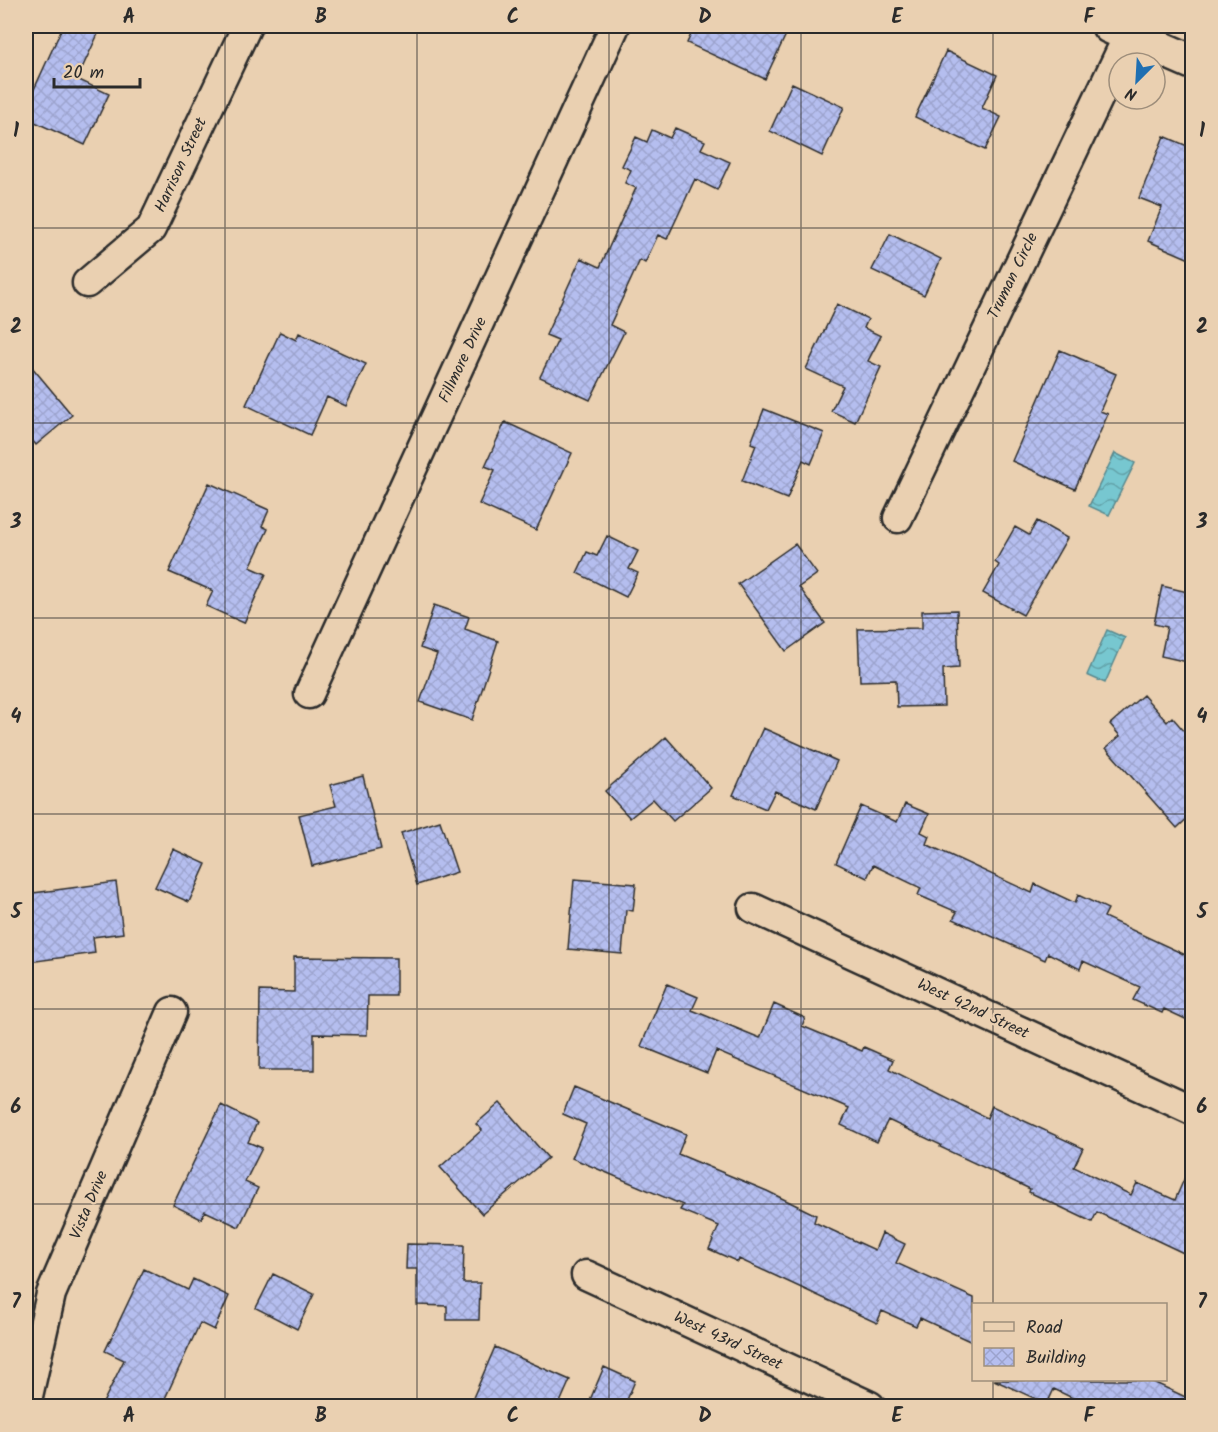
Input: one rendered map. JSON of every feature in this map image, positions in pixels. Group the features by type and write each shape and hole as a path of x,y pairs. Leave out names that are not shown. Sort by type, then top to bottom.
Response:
{"street":[{"name":"Harrison Street","path":"87,283 151,229 247,26"},
{"name":"Fillmore Drive","path":"309,694 615,26"},
{"path":"1119,30 1192,62"},
{"name":"Truman Circle","path":"898,518 1119,30"},
{"name":"West 42nd Street","path":"753,908 1192,1110"},
{"name":"Vista Drive","path":"26,1405 51,1294 172,1012"},
{"name":"West 43rd Street","path":"586,1275 870,1407"}],"water":[{"path":"1115,453 1135,463 1109,515 1089,506"},
{"path":"1107,630 1125,638 1105,683 1087,675"}],"building":[{"path":"63,26 79,26 98,34 77,79 109,94 85,145 26,118 26,107"},
{"path":"695,26 790,26 765,79 687,43"},
{"path":"946,51 997,75 982,108 1001,117 985,150 915,117"},
{"path":"792,83 844,107 822,156 770,131"},
{"path":"675,128 705,141 701,149 730,162 717,190 695,179 667,239 658,235 645,263 640,260 610,325 624,332 590,400 540,377 558,340 546,335 581,258 600,267 636,188 625,183 631,170 622,166 636,137 647,142 652,130 670,138"},
{"path":"1164,136 1192,148 1192,260 1148,241 1162,207 1139,198"},
{"path":"890,234 941,259 924,295 872,270"},
{"path":"837,304 868,319 864,328 881,336 868,361 881,367 855,422 831,411 843,386 806,369"},
{"path":"280,332 296,340 299,333 366,364 346,406 327,397 310,435 246,405"},
{"path":"1060,350 1116,374 1100,411 1108,414 1075,489 1012,461"},
{"path":"26,360 72,415 36,445 26,433"},
{"path":"764,409 824,433 811,464 803,460 787,499 742,481 756,445 751,443"},
{"path":"505,422 572,453 536,530 479,504 495,470 485,466"},
{"path":"209,483 269,510 262,526 268,529 250,567 266,574 244,623 206,606 213,591 169,572"},
{"path":"1037,521 1067,538 1023,615 983,593 999,565 995,562 1015,527 1029,535"},
{"path":"607,536 638,551 629,569 638,573 626,597 577,573 587,552 597,556"},
{"path":"795,544 817,574 799,587 825,623 786,651 738,584"},
{"path":"1162,586 1192,593 1192,663 1161,656 1167,627 1154,624"},
{"path":"434,605 469,617 465,629 498,641 472,720 420,702 437,654 420,648"},
{"path":"957,610 959,668 943,669 944,706 897,707 896,680 860,681 858,629 922,628 922,611"},
{"path":"1143,695 1167,722 1172,717 1192,740 1192,814 1177,828 1106,748 1120,736 1110,724"},
{"path":"763,728 837,761 816,809 775,791 766,809 733,795"},
{"path":"666,737 711,788 673,821 653,799 630,818 605,791"},
{"path":"363,776 381,849 312,866 299,815 336,806 330,785"},
{"path":"905,804 929,814 921,832 929,836 926,844 1032,893 1035,884 1075,903 1078,895 1108,909 1104,917 1192,958 1192,1022 1164,1009 1162,1013 1133,1000 1140,987 1083,961 1080,969 1048,953 1045,960 953,919 957,912 918,895 921,888 873,865 867,878 836,863 861,806 897,822"},
{"path":"440,821 457,872 417,885 401,833"},
{"path":"173,849 206,864 189,902 155,887"},
{"path":"574,879 636,884 633,911 626,910 622,954 568,949"},
{"path":"116,882 123,933 93,937 95,953 29,962 26,935 26,894"},
{"path":"294,957 396,958 396,996 368,996 367,1035 314,1034 314,1070 259,1070 260,991 294,992"},
{"path":"667,984 698,997 692,1010 760,1038 774,1004 805,1018 802,1026 862,1051 864,1047 893,1060 889,1069 987,1118 992,1106 1083,1148 1074,1167 1131,1195 1137,1183 1175,1200 1192,1161 1192,1257 1097,1212 1092,1222 888,1120 877,1142 841,1125 849,1108 716,1051 707,1073 641,1046"},
{"path":"574,1087 686,1134 678,1154 767,1191 816,1215 814,1222 875,1250 882,1233 905,1244 896,1263 974,1298 972,1342 920,1318 916,1326 882,1311 877,1323 739,1259 738,1262 709,1249 719,1226 680,1210 683,1205 572,1158 586,1124 563,1114"},
{"path":"500,1103 548,1158 482,1214 440,1167 482,1130 476,1124"},
{"path":"221,1105 257,1123 248,1142 262,1148 245,1182 258,1188 239,1227 205,1211 201,1219 173,1205"},
{"path":"407,1244 464,1245 463,1283 480,1283 479,1320 447,1320 447,1306 417,1305 417,1269 406,1269"},
{"path":"144,1269 188,1290 193,1279 229,1296 214,1330 200,1323 161,1407 101,1407 124,1360 105,1351"},
{"path":"273,1274 314,1294 297,1329 256,1308"},
{"path":"495,1347 570,1380 558,1407 469,1407"},
{"path":"604,1367 635,1381 624,1407 587,1407"},
{"path":"996,1381 1151,1381 1192,1400 1192,1407 1091,1407 1054,1389 1047,1404"}]}
